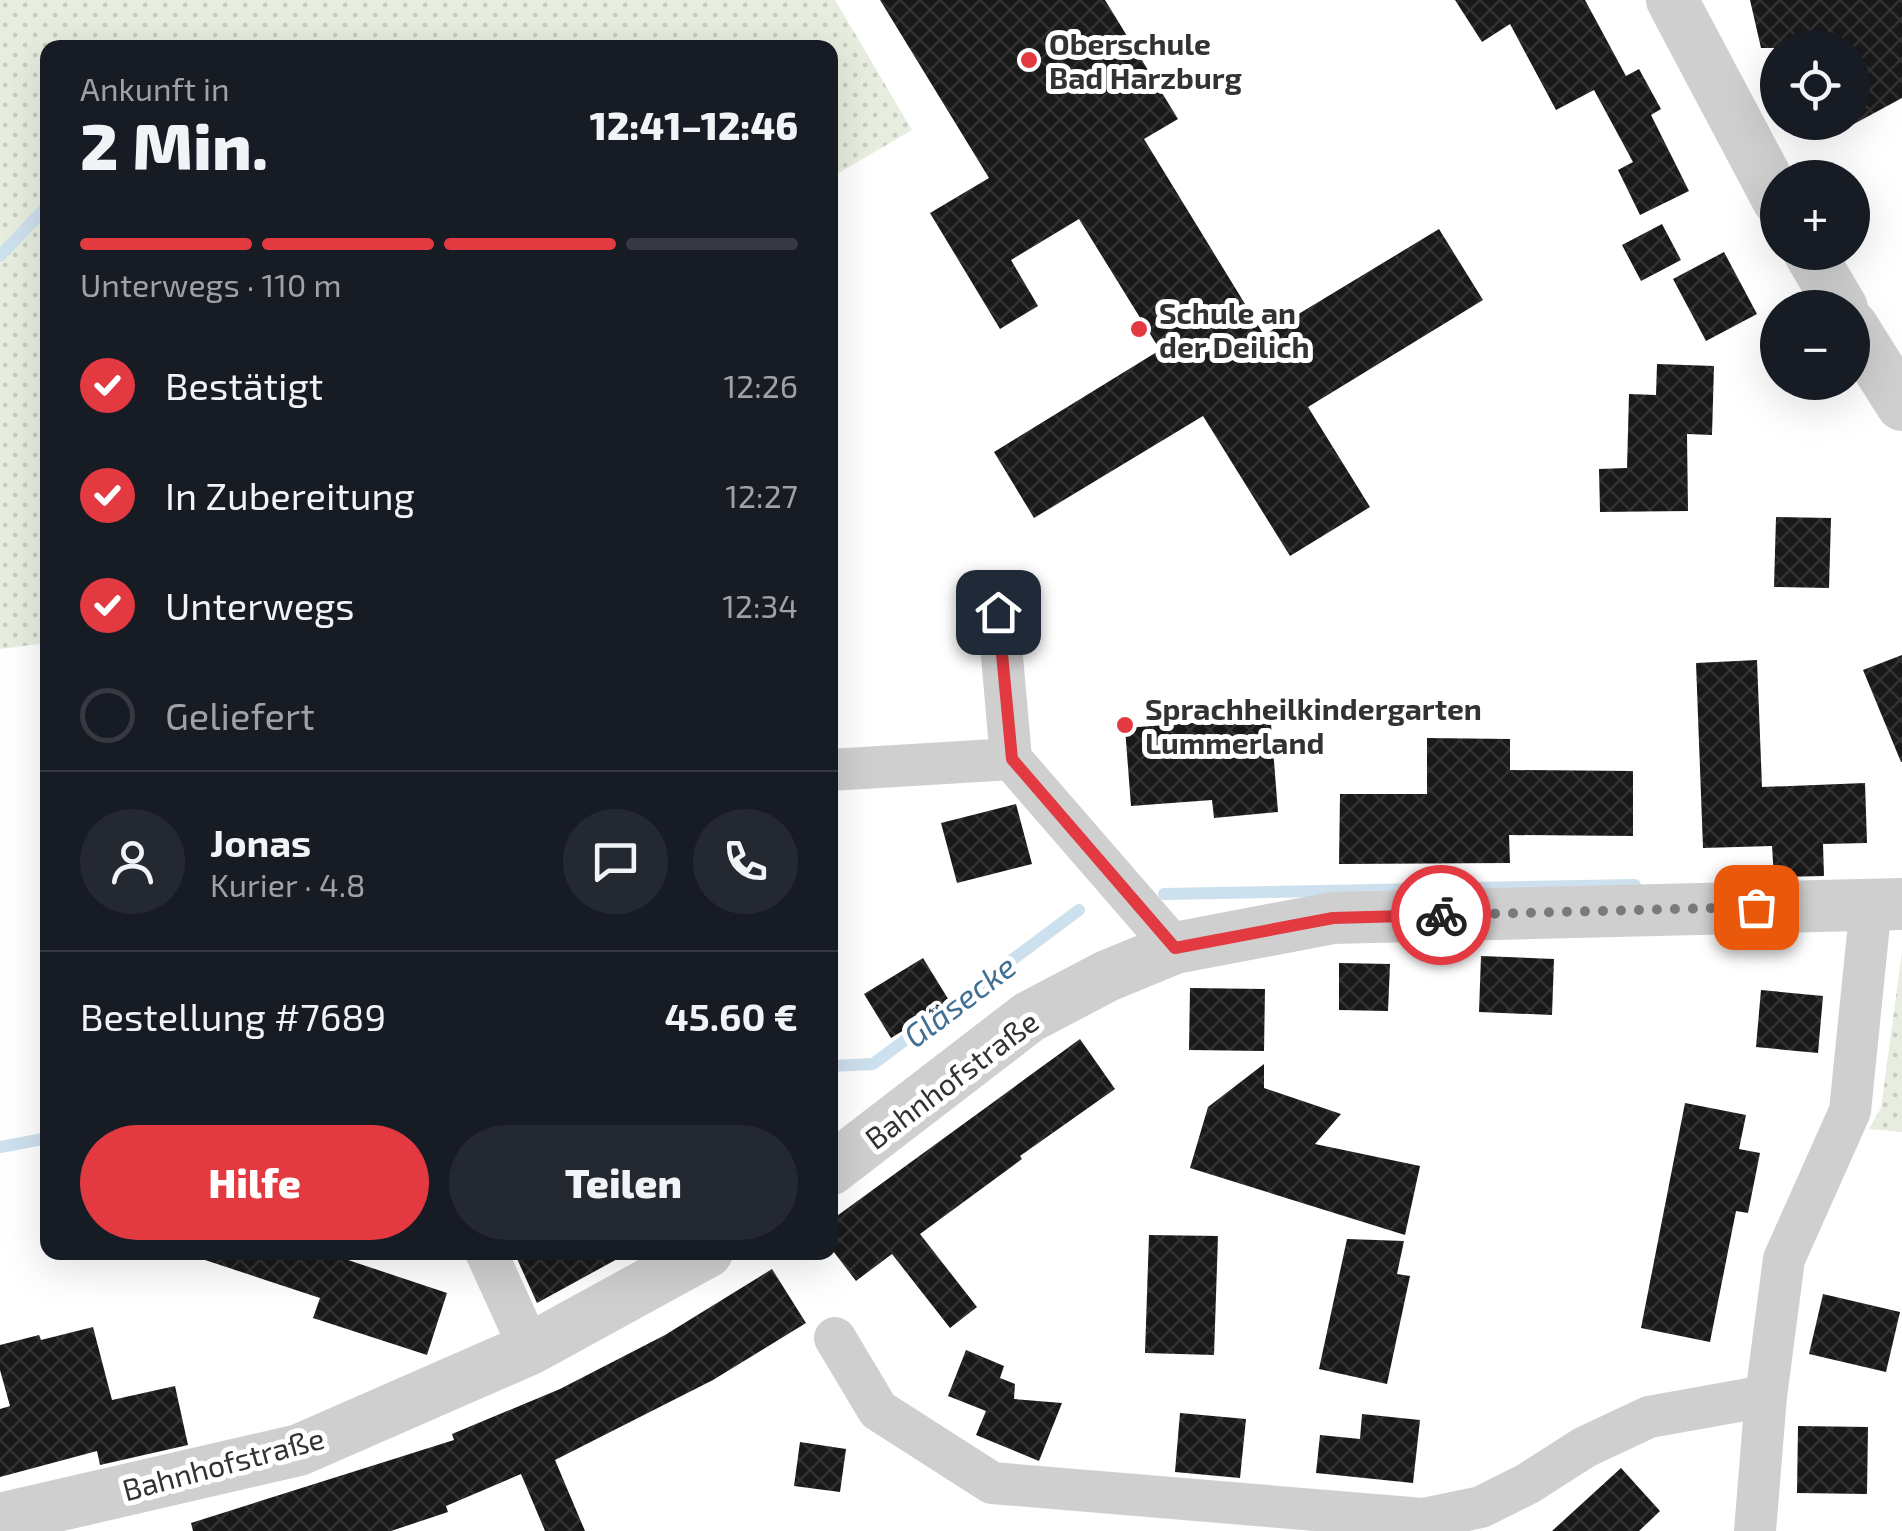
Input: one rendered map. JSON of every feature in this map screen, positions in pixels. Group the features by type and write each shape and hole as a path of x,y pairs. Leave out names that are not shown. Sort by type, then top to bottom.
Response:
{"street":[{"path":"1672,0 1760,166"},
{"path":"1870,354 1902,404"},
{"path":"998,612 1012,759 1175,948"},
{"path":"838,770 1012,759"},
{"path":"1754,1531 1784,1259 1850,1111 1887,904"},
{"name":"Bahnhofstraße","path":"838,1164 1029,1017 1107,976 1175,948 1333,918 1887,904"},
{"path":"490,1260 530,1349"},
{"name":"Bahnhofstraße","path":"0,1519 299,1450 530,1349 692,1260"},
{"path":"834,1338 878,1410 992,1484 1423,1520 1481,1507 1527,1484 1585,1446 1648,1417 1766,1396"}],"shaded area":[{"path":"0,0 835,0 912,130 838,173 838,40 40,40 40,644 0,649"},
{"path":"1902,952 1902,1132 1869,1129 1881,1108"}],"building":[{"path":"880,0 1105,0 1178,119 1144,139 1264,335 1439,229 1483,300 1308,407 1370,507 1290,556 1203,416 1034,518 994,452 1160,350 1079,219 1011,260 1038,306 1000,329 930,213 989,178"},
{"path":"1455,0 1585,0 1626,76 1639,69 1661,109 1651,115 1689,191 1640,215 1618,170 1633,162 1594,90 1556,110 1510,24 1482,42"},
{"path":"1750,0 1902,0 1902,98 1870,115 1870,30 1760,30 1760,44"},
{"path":"1662,224 1681,260 1641,281 1622,245"},
{"path":"1724,252 1757,314 1706,341 1673,279"},
{"path":"1657,364 1714,366 1712,435 1687,434 1688,511 1600,512 1599,469 1627,468 1629,394 1656,395"},
{"path":"1776,517 1831,518 1829,588 1774,587"},
{"path":"1902,655 1902,762 1901,762 1863,670"},
{"path":"1757,660 1762,787 1865,783 1867,843 1823,844 1824,876 1774,877 1772,846 1703,848 1696,663"},
{"path":"1270,711 1278,812 1214,818 1212,800 1131,806 1125,728 1206,722 1206,716"},
{"path":"1427,738 1510,739 1510,770 1633,771 1633,836 1509,835 1510,863 1339,864 1340,794 1427,794"},
{"path":"1016,804 1032,864 957,883 941,823"},
{"path":"1481,956 1554,959 1552,1015 1479,1012"},
{"path":"923,958 950,1002 891,1038 864,994"},
{"path":"1339,963 1390,964 1388,1011 1339,1010"},
{"path":"1190,988 1265,989 1264,1051 1189,1050"},
{"path":"1761,990 1823,996 1818,1053 1756,1047"},
{"path":"1080,1039 1115,1089 920,1234 977,1307 950,1328 892,1254 856,1281 838,1257 838,1215"},
{"path":"1264,1064 1264,1088 1341,1114 1315,1144 1420,1166 1405,1235 1190,1168 1208,1107"},
{"path":"1685,1103 1746,1115 1739,1149 1760,1153 1748,1213 1736,1211 1710,1342 1641,1328"},
{"path":"1149,1235 1218,1236 1214,1355 1145,1353"},
{"path":"1347,1239 1404,1241 1397,1274 1410,1276 1387,1384 1319,1369"},
{"path":"205,1260 348,1260 447,1293 427,1355 313,1318 320,1298"},
{"path":"518,1260 615,1260 537,1303"},
{"path":"772,1269 806,1323 713,1380 555,1460 585,1531 545,1531 521,1474 446,1506 448,1512 391,1531 193,1531 191,1523 454,1440 452,1434 560,1389 665,1335"},
{"path":"1823,1294 1900,1312 1886,1372 1809,1354"},
{"path":"93,1327 112,1400 175,1386 188,1445 100,1465 97,1451 0,1477 0,1409 10,1406 0,1370 0,1345"},
{"path":"966,1350 1004,1366 1000,1378 1015,1384 1014,1399 1062,1403 1039,1461 976,1435 986,1411 948,1396"},
{"path":"1180,1413 1246,1419 1240,1478 1175,1472"},
{"path":"1362,1414 1420,1420 1413,1483 1316,1473 1320,1435 1360,1439"},
{"path":"1798,1426 1868,1427 1867,1494 1797,1493"},
{"path":"800,1442 846,1449 840,1492 794,1486"},
{"path":"1621,1468 1660,1511 1639,1531 1552,1531"}],"waterway":[{"path":"0,256 40,214"},
{"name":"Gläsecke","path":"1164,894 1635,885"},
{"name":"Gläsecke","path":"838,1066 873,1064 1079,910"},
{"name":"Gläsecke","path":"0,1147 40,1140"}],"way so far":[{"path":"1441,915 1756,907"}],"place":[{"name":"Oberschule Bad Harzburg","path":"1029,60"},
{"name":"Schule an der Deilich","path":"1139,329"},
{"name":"Sprachheilkindergarten Lummerland","path":"1125,725"}],"route":[{"path":"998,612 1012,759 1175,948 1333,918 1441,915"}]}
